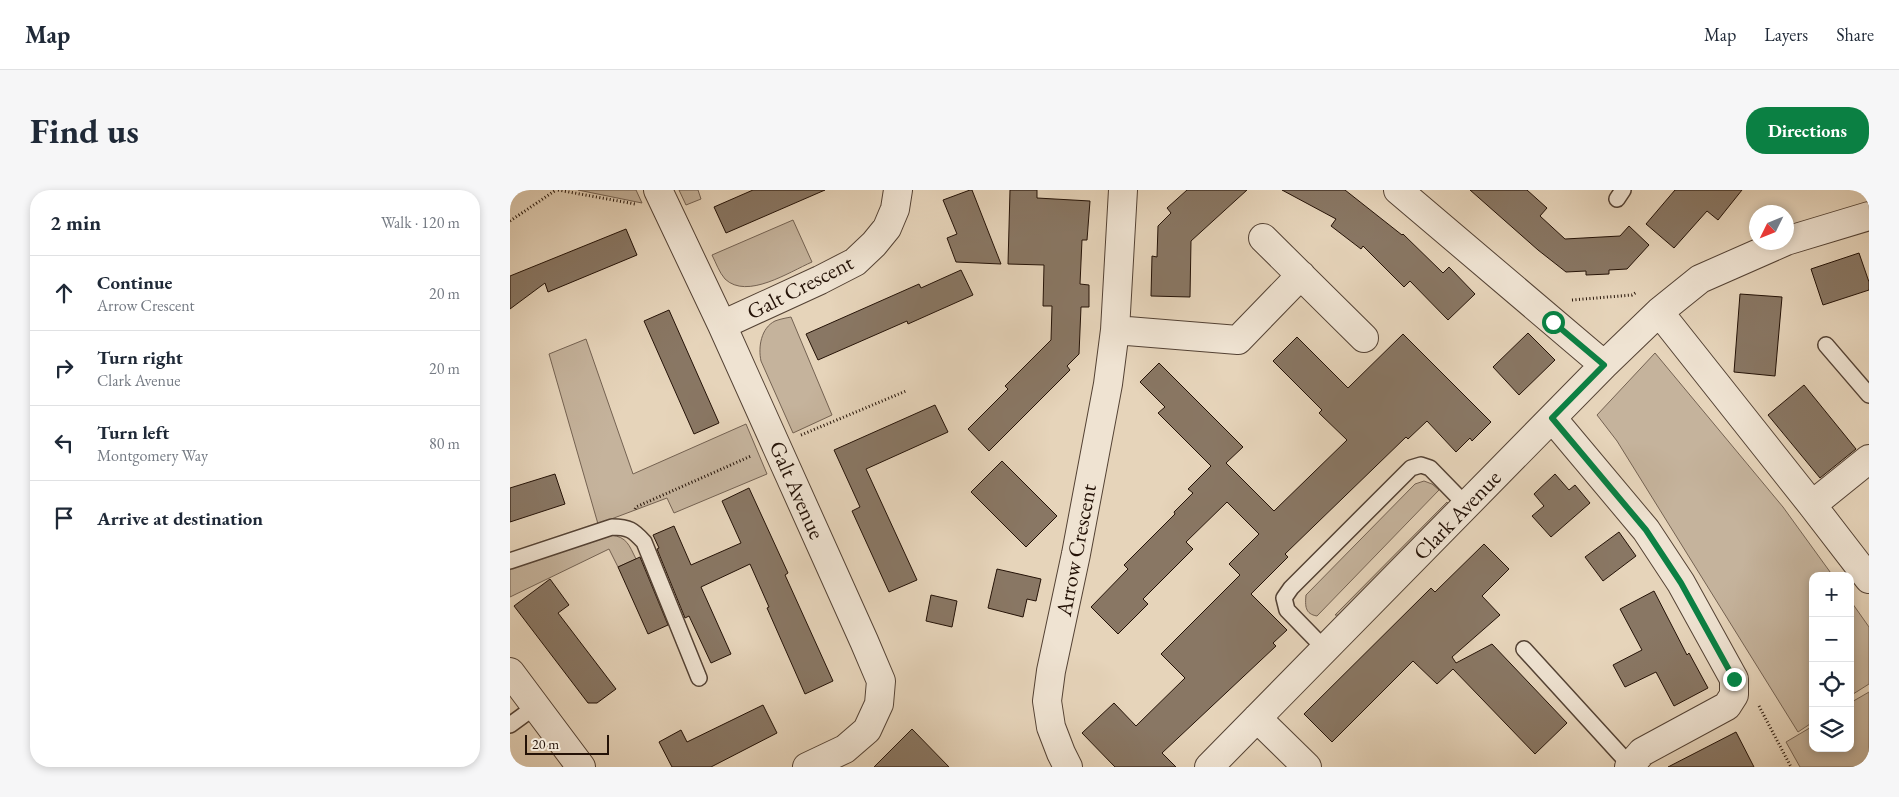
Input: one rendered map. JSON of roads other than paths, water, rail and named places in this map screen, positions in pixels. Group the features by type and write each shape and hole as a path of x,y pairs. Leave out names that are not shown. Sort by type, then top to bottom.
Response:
{"street":[{"name":"Galt Crescent","path":"722,325 855,262 874,244 886,228 895,209 898,190"},
{"name":"Arrow Crescent","path":"1068,767 1051,727 1048,691 1076,554 1116,330 1123,190"},
{"path":"1398,190 1604,365"},
{"name":"Galt Avenue","path":"663,200 722,325 881,681 879,704 867,730 845,749 807,767"},
{"name":"Clark Avenue","path":"1794,238 1869,216"},
{"path":"1263,238 1364,338"},
{"name":"Clark Avenue","path":"1209,767 1604,365 1659,312 1700,279 1767,250"},
{"path":"1116,330 1238,340 1301,275"},
{"path":"1659,312 1869,579"},
{"path":"1552,418 1646,530 1681,583 1734,679 1734,695 1727,706 1642,752 1629,766"},
{"path":"1812,505 1869,459"},
{"path":"510,672 581,767"},
{"path":"1257,718 1307,767"}],"lane":[{"path":"1826,345 1869,395"},
{"path":"1325,649 1287,610 1284,598 1291,588 1411,468 1421,465 1430,468 1466,505"},
{"path":"510,561 612,527 625,527 635,532 644,542 699,678"},
{"path":"1524,650 1629,766"},
{"path":"510,725 536,706"}]}
